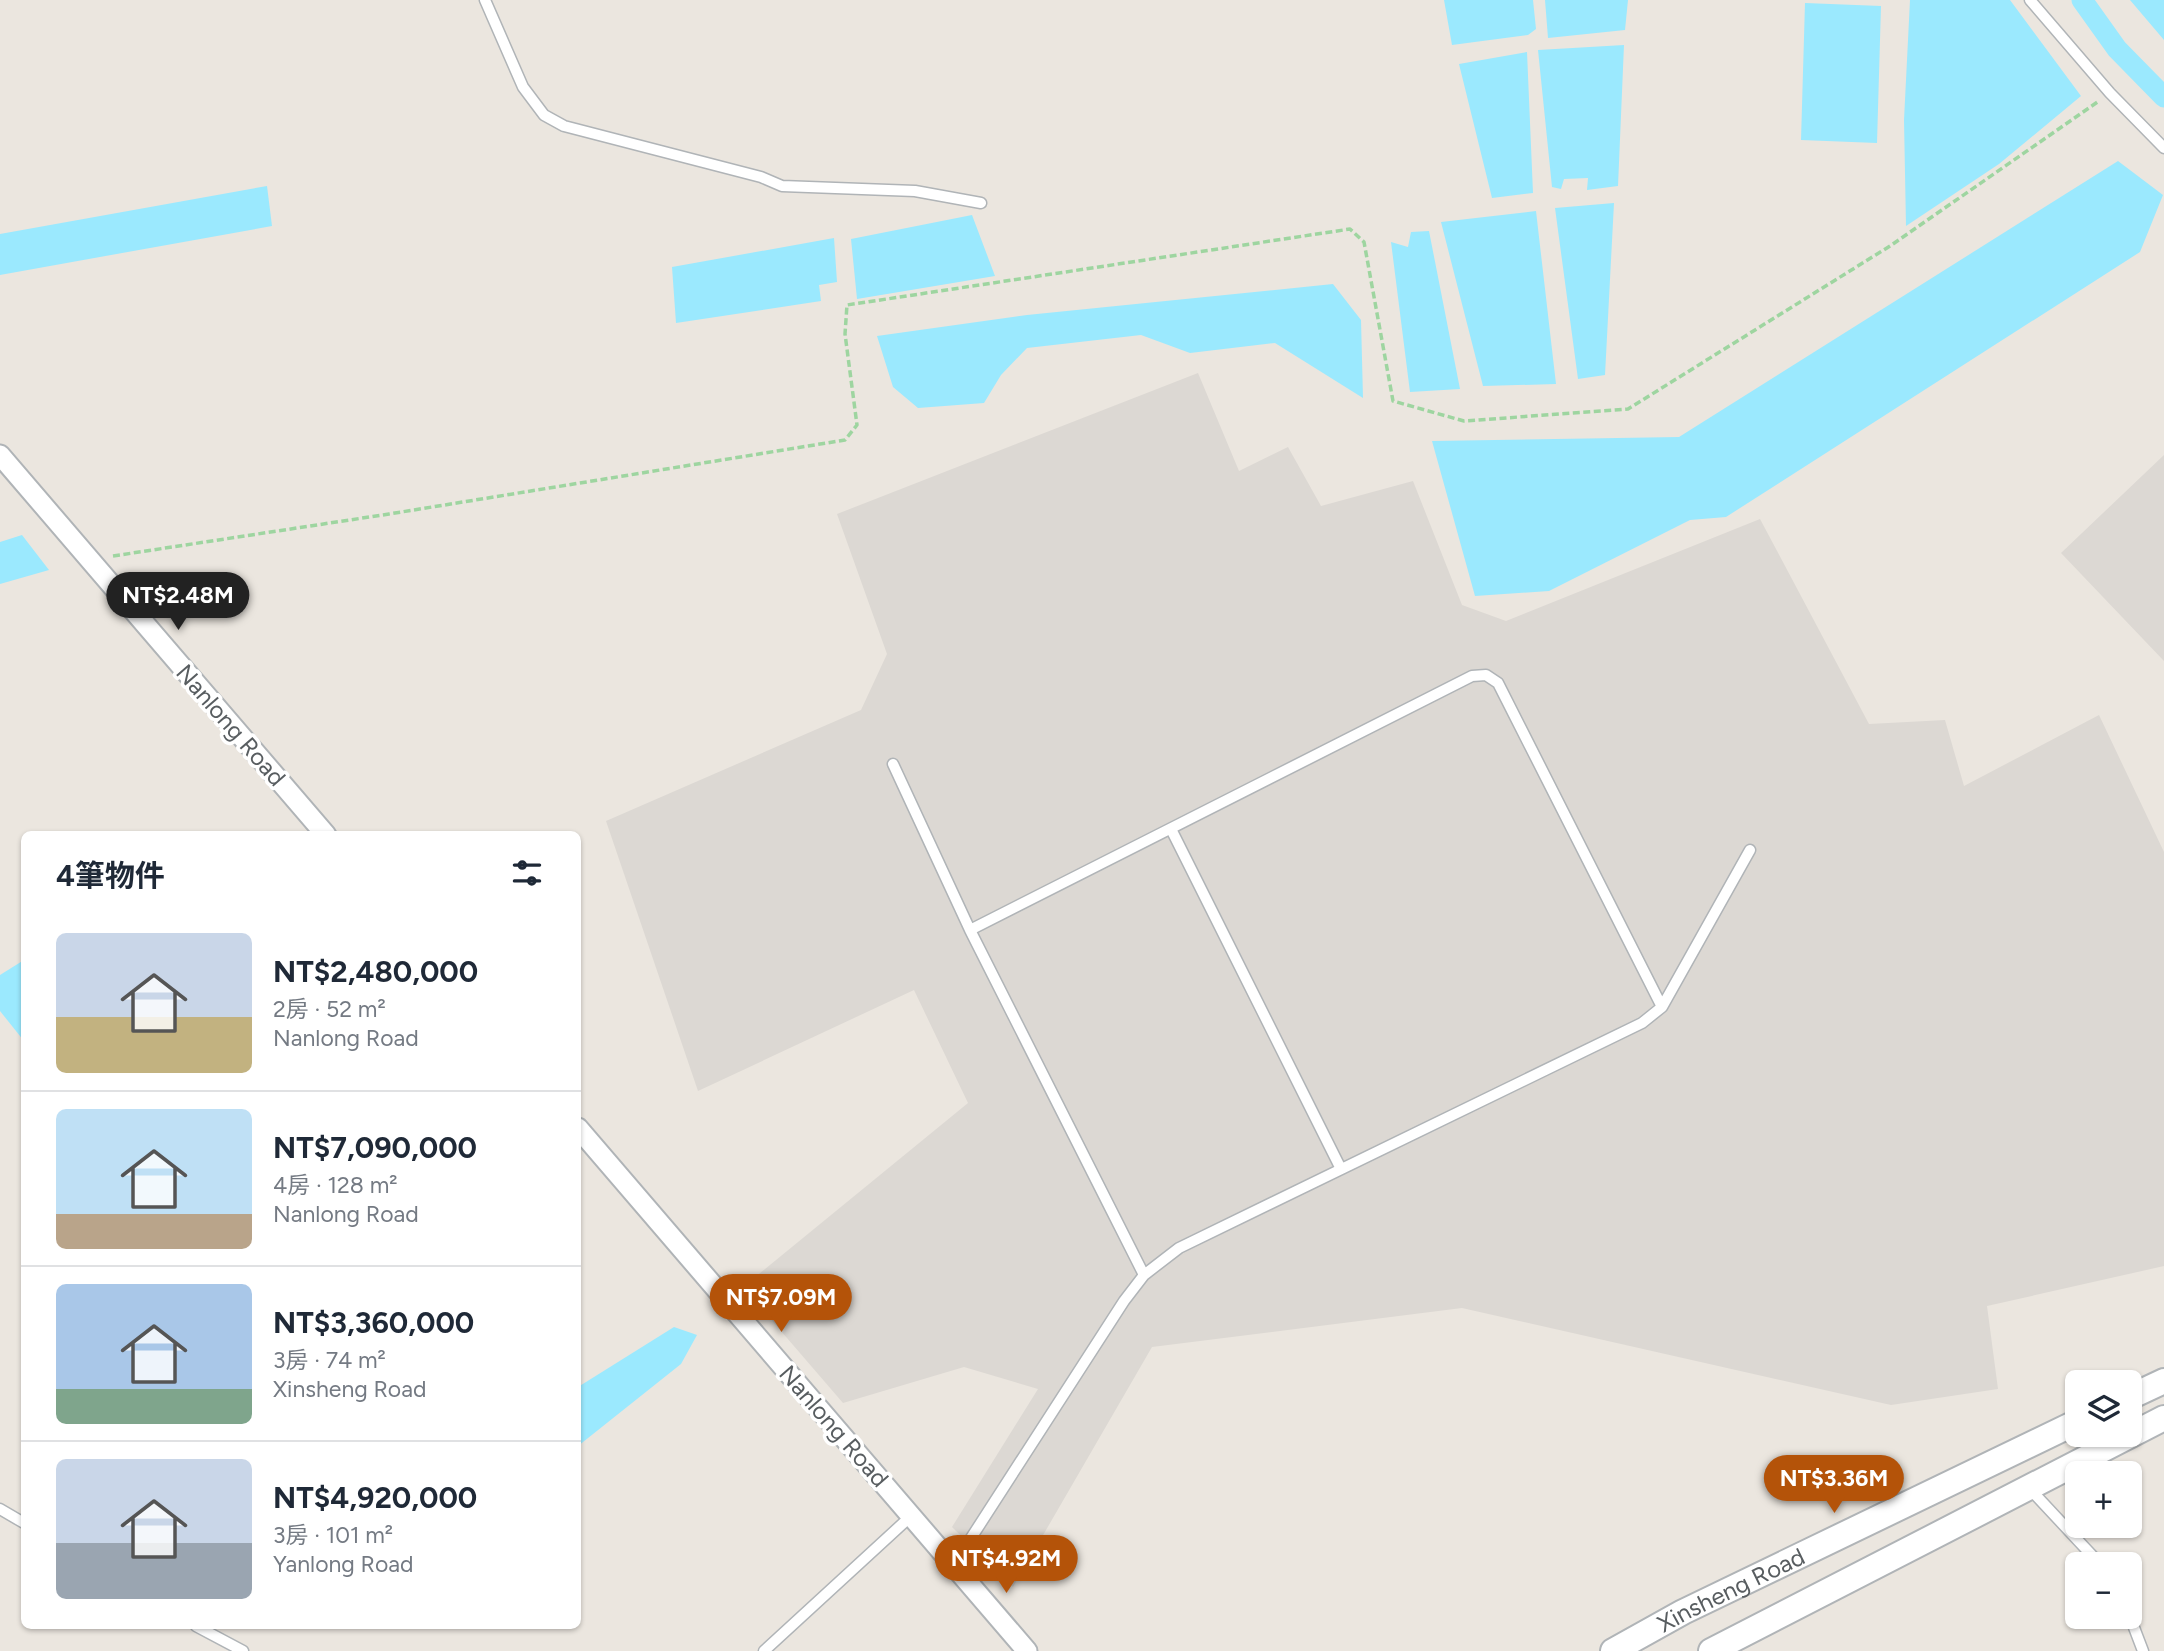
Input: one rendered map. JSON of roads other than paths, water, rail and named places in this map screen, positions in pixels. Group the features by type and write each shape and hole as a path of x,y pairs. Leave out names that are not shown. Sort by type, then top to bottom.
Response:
{"street":[{"name":"Nanlong Road","path":"0,455 323,831"},
{"name":"Nanlong Road","path":"581,1133 588,1146 911,1516 1019,1648"},
{"path":"2142,1391 2164,1381"},
{"name":"Xinsheng Road","path":"1711,1651 2164,1418"},
{"name":"Xinsheng Road","path":"1613,1651 1683,1612 2065,1428"}],"lane":[{"path":"485,0 523,87 544,115 564,126 761,177 782,186 915,191 981,203"},
{"path":"2030,0 2110,93 2164,148"},
{"path":"970,930 1472,677 1486,675 1498,683 1662,1007"},
{"path":"893,764 970,930 1144,1275"},
{"path":"1171,829 1341,1169"},
{"path":"953,1566 1124,1301 1144,1275 1179,1248 1642,1023 1662,1007 1750,850"},
{"path":"2028,1488 2089,1552"},
{"path":"0,1509 21,1521"},
{"path":"764,1651 911,1516"},
{"path":"202,1629 243,1651"},
{"path":"2135,1629 2143,1651"}],"water":[{"path":"1444,0 1533,0 1536,29 1528,35 1452,45"},
{"path":"1545,0 1628,0 1625,30 1548,38"},
{"path":"1910,0 2010,0 2081,96 1999,164 1906,226 1904,120"},
{"path":"2130,0 2164,0 2164,40"},
{"path":"1805,3 1881,6 1877,143 1801,140"},
{"path":"1624,45 1618,186 1587,190 1588,178 1564,179 1561,189 1552,187 1538,50"},
{"path":"1527,52 1533,193 1492,198 1459,64"},
{"path":"2118,161 2163,195 2140,252 1726,517 1690,520 1549,591 1475,596 1432,441 1679,437"},
{"path":"267,186 272,226 0,275 0,234"},
{"path":"1614,203 1605,375 1578,379 1555,208"},
{"path":"1536,211 1556,384 1483,386 1441,222"},
{"path":"972,215 995,276 857,299 851,239"},
{"path":"1429,231 1460,389 1410,392 1391,242 1408,247 1411,232"},
{"path":"834,238 837,282 819,285 821,301 676,323 672,267"},
{"path":"1333,284 1361,320 1363,398 1275,343 1190,353 1141,335 1027,348 1001,375 984,403 918,408 893,387 877,336 1027,315"},
{"path":"22,535 49,570 0,584 0,542"},
{"path":"21,962 21,1037 0,1011 0,975"},
{"path":"674,1327 697,1335 681,1364 581,1444 581,1385"}],"waterway":[{"path":"2082,0 2117,49 2164,97"}]}
